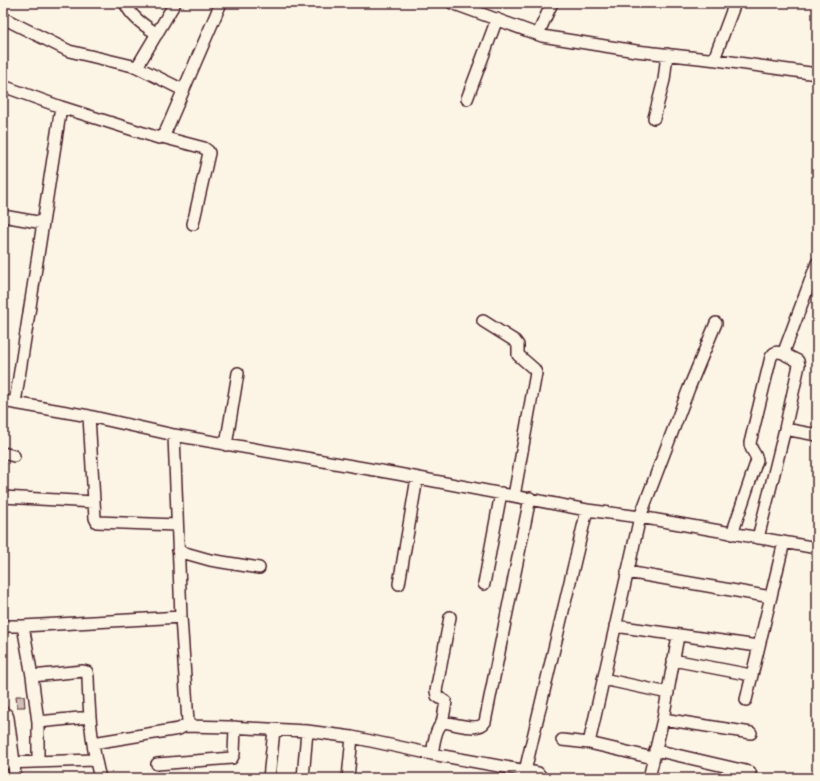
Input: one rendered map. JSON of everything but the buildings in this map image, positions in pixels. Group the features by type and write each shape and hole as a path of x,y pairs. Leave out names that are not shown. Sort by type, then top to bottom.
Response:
{"street":[{"path":"126,3 131,14 135,18 157,34"},
{"path":"137,68 174,3"},
{"path":"162,137 221,3"},
{"path":"452,3 538,34 636,51 714,59 817,74"},
{"path":"538,34 552,3"},
{"path":"714,59 735,3"},
{"path":"3,18 69,52 137,68 183,90"},
{"path":"467,99 496,19"},
{"path":"654,118 664,80 667,54"},
{"path":"3,86 61,107 157,138 162,137 204,148 208,151 208,153 193,224"},
{"path":"15,403 61,107"},
{"path":"3,216 43,223"},
{"path":"786,354 785,349 817,263"},
{"path":"483,321 514,341 518,346 518,355 534,369 536,373 514,496"},
{"path":"589,744 640,517 689,388 716,323"},
{"path":"732,534 757,460 756,455 750,449 750,444 771,357 773,353 776,352 786,354 788,357 798,362 799,365 786,429 758,538"},
{"path":"226,445 238,373"},
{"path":"3,401 89,416 174,436 530,498 587,510 640,517 817,548"},
{"path":"89,416 95,520 100,523 176,525"},
{"path":"786,429 817,436"},
{"path":"93,743 179,729 184,726 188,719 176,525 174,436"},
{"path":"3,453 14,456"},
{"path":"399,584 417,478"},
{"path":"484,584 501,494"},
{"path":"3,497 94,502"},
{"path":"442,723 445,722 476,728 483,725 485,722 530,498"},
{"path":"524,771 587,510"},
{"path":"746,700 784,542"},
{"path":"178,551 210,560 259,568"},
{"path":"627,572 771,597"},
{"path":"432,754 438,728 442,723 446,702 437,696 436,691 450,616"},
{"path":"3,626 181,617"},
{"path":"23,626 38,722 38,762"},
{"path":"615,626 758,646"},
{"path":"649,778 663,719 678,636"},
{"path":"673,660 751,675"},
{"path":"32,676 83,671 86,672 88,677 90,716 95,760 100,778"},
{"path":"603,679 668,693"},
{"path":"3,712 8,718 9,762 15,778"},
{"path":"38,722 90,716"},
{"path":"663,719 751,733"},
{"path":"184,726 307,731 352,737 432,754 538,773 542,778"},
{"path":"157,764 232,758 234,754 235,727"},
{"path":"269,778 274,730"},
{"path":"303,778 307,731"},
{"path":"348,778 352,737"},
{"path":"562,740 654,754 750,772"},
{"path":"9,762 95,760"}]}
